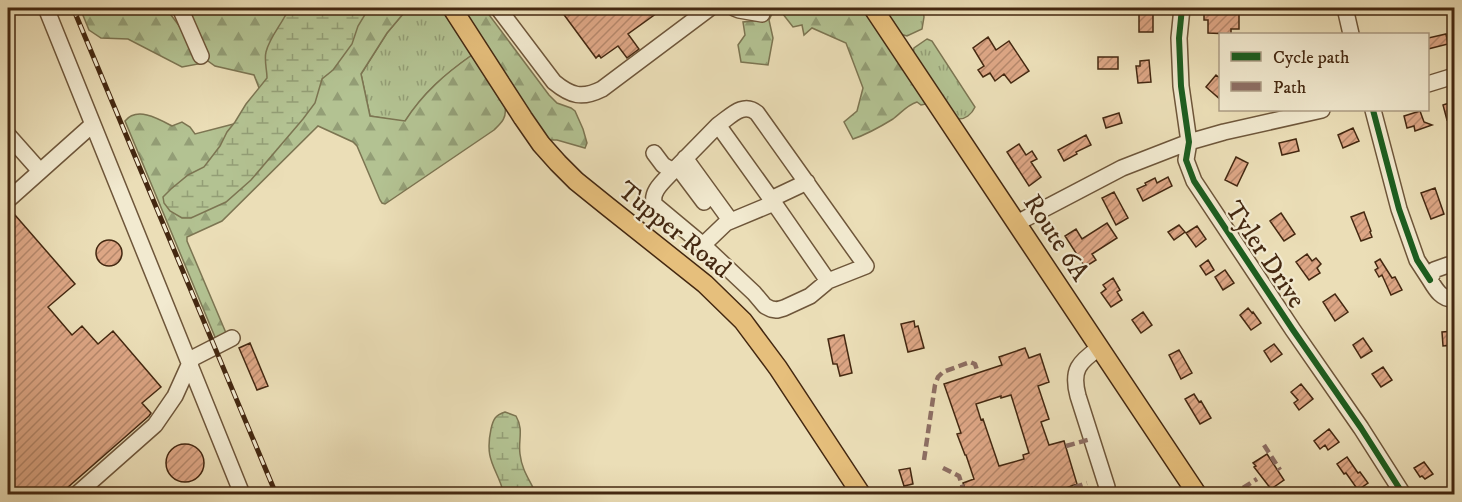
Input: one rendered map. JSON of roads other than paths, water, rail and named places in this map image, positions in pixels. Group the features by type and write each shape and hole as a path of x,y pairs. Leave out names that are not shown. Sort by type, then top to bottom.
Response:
{"main road":[{"name":"Tupper Road","path":"452,8 541,144 558,163 576,181 705,284 742,321 778,368 861,495"},
{"name":"Route 6A","path":"873,8 1197,495"}],"street":[{"path":"46,8 242,495"},
{"path":"180,8 201,56"},
{"path":"498,8 554,82 562,89 578,95 586,95 602,89 710,8"},
{"path":"734,8 762,14"},
{"name":"Tyler Drive","path":"1182,8 1179,38 1181,86 1189,142 1186,160 1194,181 1361,428 1403,495"},
{"path":"1345,8 1351,33"},
{"path":"1429,84 1455,76"},
{"path":"741,109 753,109 866,266 828,281 810,296 784,308 777,310 765,306 754,292 703,245 655,205 653,201 655,192 678,166 718,125 741,109"},
{"path":"1017,223 1122,168 1189,142 1318,111"},
{"path":"1373,111 1400,209 1417,260 1438,293 1449,299 1455,299"},
{"path":"8,200 92,125"},
{"path":"718,125 828,281"},
{"path":"8,135 40,171"},
{"path":"654,153 663,165 678,166"},
{"path":"678,166 726,223"},
{"path":"703,245 726,223 807,182"},
{"path":"1430,280 1434,270 1448,265 1455,266"},
{"path":"77,495 155,425 175,396 193,358 232,338"},
{"path":"1099,348 1078,366 1075,384 1107,487 1104,495"}],"railway":[{"path":"73,8 276,494"}]}
